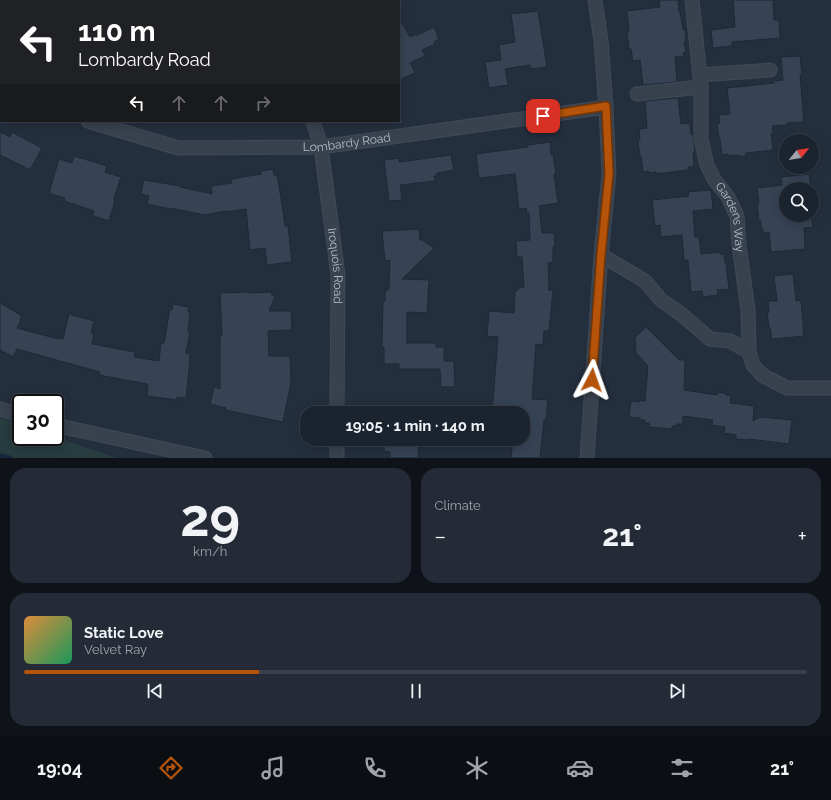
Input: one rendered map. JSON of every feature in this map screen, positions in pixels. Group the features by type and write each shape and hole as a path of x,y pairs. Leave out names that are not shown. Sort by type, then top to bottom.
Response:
{"street":[{"path":"587,458 601,255 609,174 601,41 595,0"},
{"name":"Gardens Way","path":"692,0 700,81 701,139 707,165 714,179 728,197 737,216 739,245 748,310 749,352"},
{"path":"637,94 700,81 770,70"},
{"name":"Lombardy Road","path":"91,122 178,148 321,147 606,106"},
{"name":"Iroquois Road","path":"313,122 321,147 338,275 337,406"},
{"path":"601,255 645,281 661,300 681,314 710,339 730,341 749,352 753,364 762,376 787,388 831,388"},
{"path":"0,409 12,412"},
{"path":"64,426 205,458"},
{"path":"337,446 337,458"}],"green space":[{"path":"0,417 12,422 12,446 64,446 64,440 117,458 0,458"}],"building":[{"path":"659,0 678,0 683,30 685,29 686,42 684,42 686,53 683,53 684,56 675,57 677,82 643,85 640,60 633,61 631,49 629,49 627,11 660,7"},
{"path":"733,0 773,0 774,20 779,20 780,38 732,42 732,46 713,48 711,30 735,27"},
{"path":"538,11 547,67 531,69 530,65 505,69 508,85 489,88 485,62 501,60 499,45 515,42 511,14"},
{"path":"400,19 410,37 416,34 416,36 434,27 439,39 434,42 435,44 422,50 425,56 410,63 415,73 400,80"},
{"path":"800,56 804,122 772,126 773,134 771,134 773,150 746,153 745,156 728,156 728,154 722,155 717,123 720,123 719,115 730,114 727,88 774,83 774,81 783,80 781,57"},
{"path":"678,98 681,124 690,123 691,135 693,134 695,152 693,152 694,167 688,167 688,170 656,174 656,172 643,172 638,140 640,140 639,129 647,128 645,101"},
{"path":"0,132 10,137 12,132 42,148 30,170 0,155"},
{"path":"550,142 551,155 553,155 556,174 554,174 558,203 539,206 542,233 554,233 555,247 553,247 553,262 548,263 548,290 553,290 549,331 544,331 543,345 536,344 532,399 548,400 546,420 544,420 540,458 511,458 512,446 530,446 530,406 493,406 498,337 487,336 489,311 514,313 515,292 521,287 524,287 522,257 517,257 516,241 530,240 529,213 527,213 526,208 519,209 515,174 479,178 476,154 528,147 528,145"},
{"path":"451,155 454,170 437,173 437,176 434,176 435,181 400,185 402,200 389,201 384,160 399,158 399,162"},
{"path":"74,156 107,166 105,172 121,177 109,221 93,216 94,211 64,201 65,198 49,193 59,159 72,163"},
{"path":"273,169 274,175 277,175 285,226 288,226 292,262 267,265 265,248 250,250 246,209 205,215 147,204 149,196 141,194 144,180 180,186 212,194 211,186 232,183 231,179 261,174 261,171"},
{"path":"809,174 810,182 782,182 781,177"},
{"path":"779,185 779,222 812,222 813,227 804,228 805,249 771,252 769,232 763,233 763,229 761,229 761,221 759,221 757,188"},
{"path":"711,190 713,209 693,211 695,237 699,237 701,254 720,252 720,254 724,254 729,289 717,290 718,295 703,297 702,291 691,292 688,260 684,260 682,235 661,237 660,225 655,226 652,200 689,196 688,192"},
{"path":"419,229 420,240 434,248 402,279 429,280 427,313 407,312 407,343 436,343 436,347 444,347 444,361 454,361 455,387 441,387 440,369 399,369 399,364 384,364 384,347 382,348 383,301 385,301 385,291 389,289 390,260 385,261 382,231"},
{"path":"793,274 796,301 801,300 804,336 772,339 767,312 769,312 768,301 777,301 774,276"},
{"path":"271,292 275,297 269,311 291,311 292,330 268,331 269,356 290,356 291,382 283,422 225,410 226,408 210,404 214,387 220,389 220,336 222,336 220,293"},
{"path":"0,303 22,316 17,328 63,339 69,314 94,321 91,333 94,334 92,344 135,352 134,357 159,361 161,343 164,343 170,309 172,310 173,304 189,307 188,312 190,312 188,331 190,331 186,353 190,354 186,398 177,397 177,400 147,396 147,384 99,375 100,372 17,349 13,357 0,350"},
{"path":"646,327 679,360 685,360 684,390 717,395 719,392 724,393 731,396 730,403 754,406 753,421 760,417 792,420 789,444 749,439 736,439 736,435 724,433 725,427 712,425 713,420 683,416 683,424 672,426 672,429 649,427 649,423 645,423 645,420 629,417 631,401 645,401 648,366 636,353 635,338"},
{"path":"384,446 419,446 418,458 390,458 390,452 384,451"}],"waterway":[{"path":"0,456 10,458"}],"route":[{"path":"543,116 606,106 609,174 601,255 592,380"}]}
